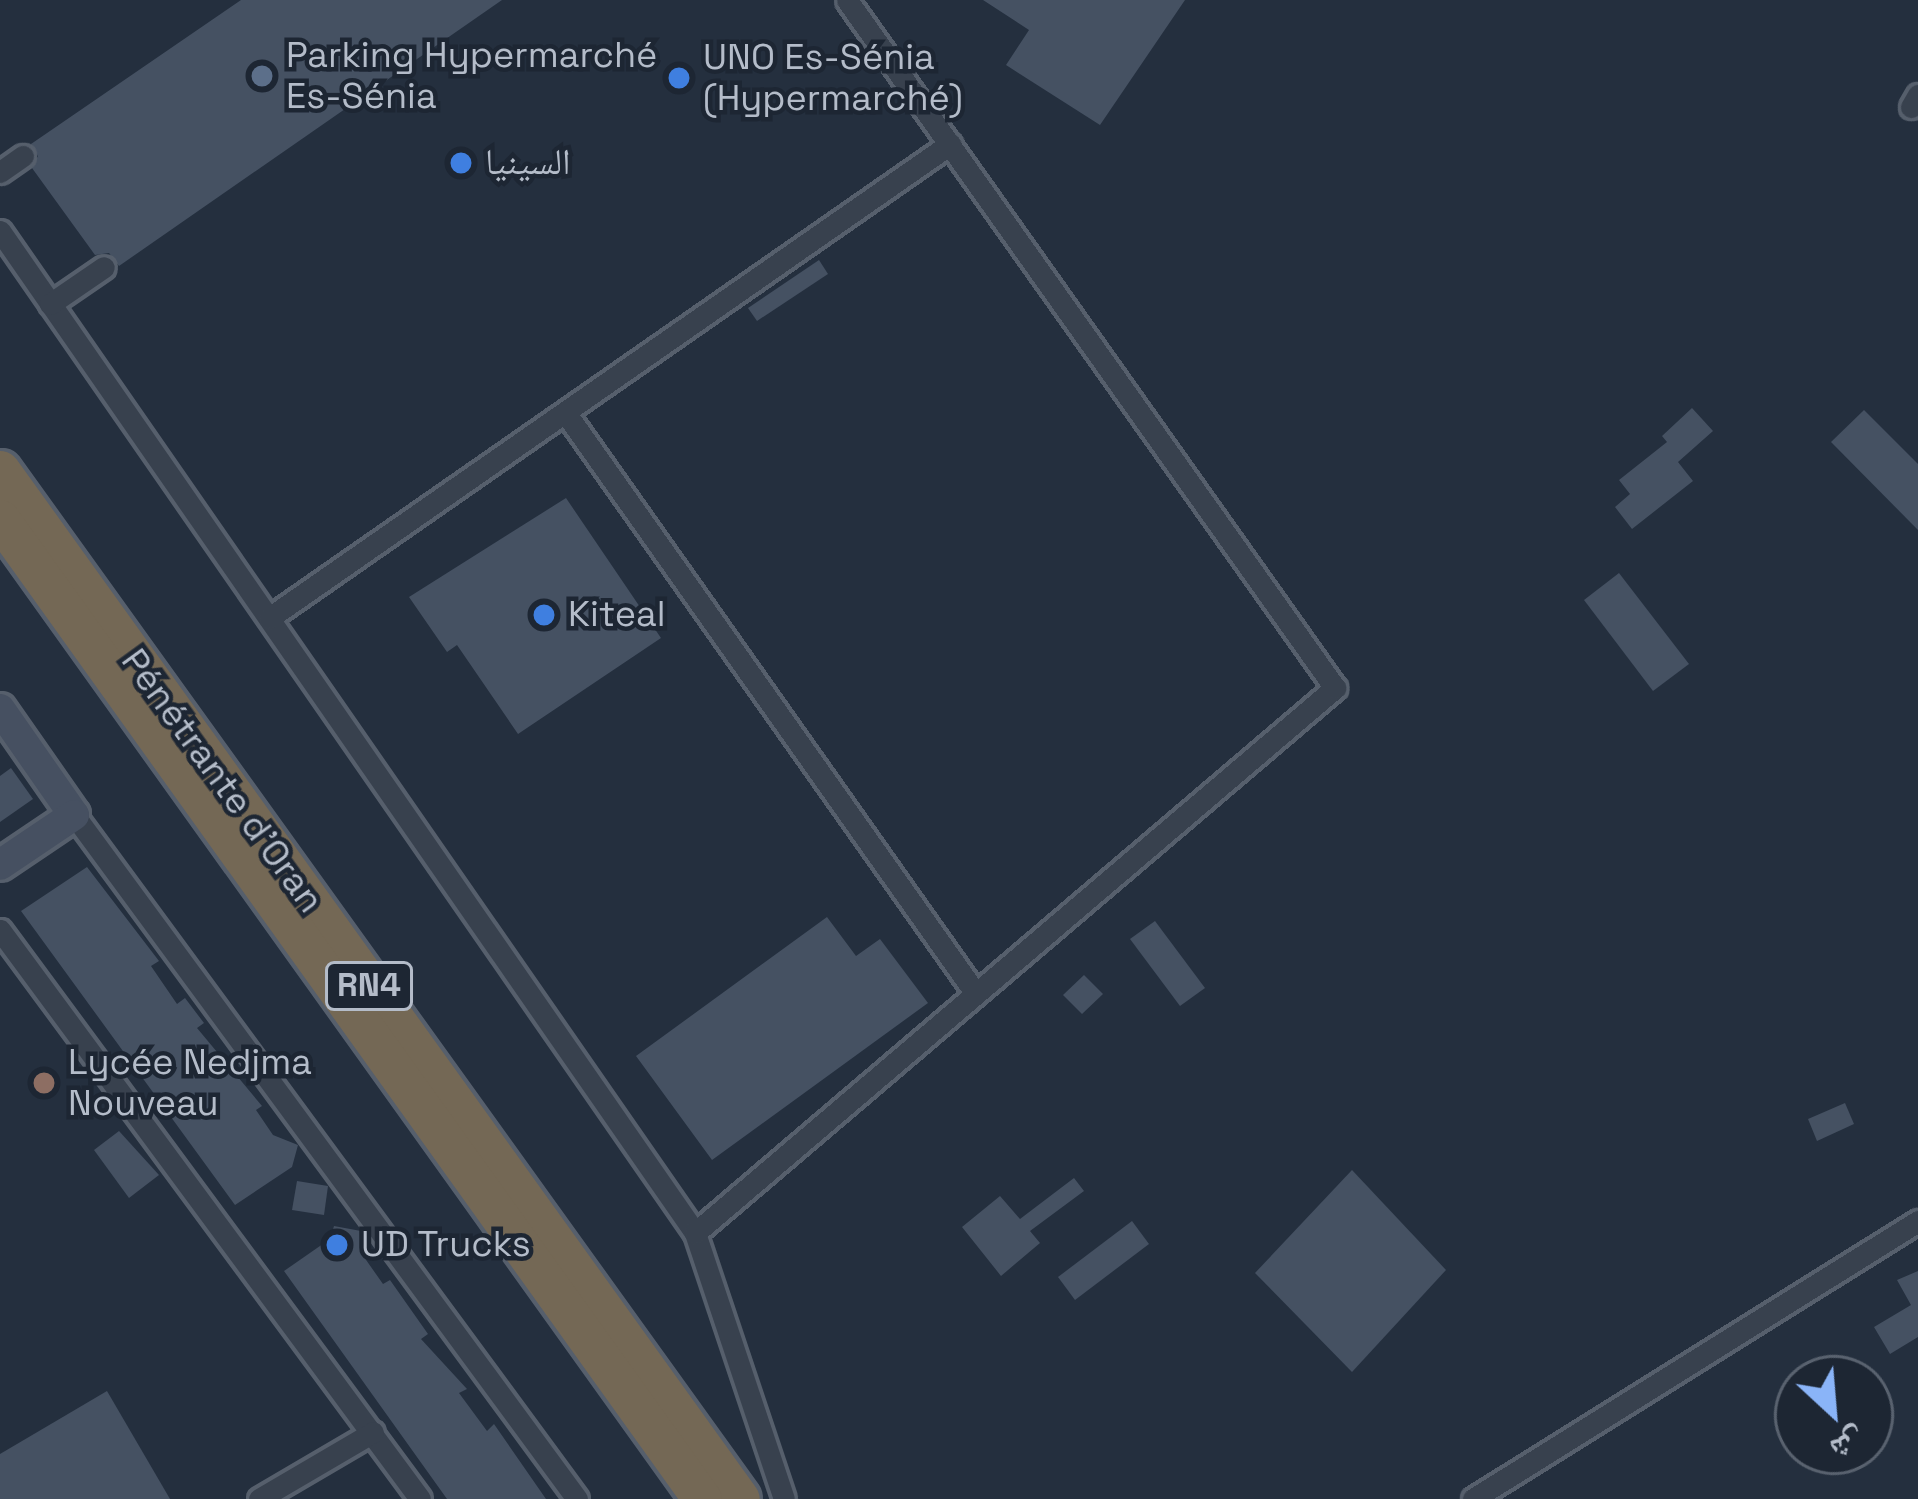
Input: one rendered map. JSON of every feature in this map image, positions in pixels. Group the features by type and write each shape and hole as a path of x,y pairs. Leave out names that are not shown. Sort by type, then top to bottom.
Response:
{"highway":[{"name":"Pénétrante d'Oran","path":"0,470 740,1499"},
{"name":"Pénétrante d'Oran","path":"0,518 701,1499"}],"street":[{"path":"695,1233 1336,688 847,0"},
{"path":"269,618 950,144"},
{"path":"0,172 23,156"},
{"path":"0,231 695,1233 784,1499"},
{"path":"50,304 104,268"},
{"path":"565,412 976,994"},
{"path":"0,709 577,1499"},
{"path":"0,865 74,815"},
{"path":"0,930 420,1499"},
{"path":"1472,1499 1918,1221"},
{"path":"259,1499 373,1432"}],"building":[{"name":"Parking Hypermarché Es-Sénia","path":"241,0 502,0 119,266 109,253 95,255 32,168 38,156 31,144"},
{"path":"983,0 1185,0 1100,125 1006,65 1029,30"},
{"path":"819,260 828,274 757,321 748,308"},
{"path":"1692,408 1713,431 1678,462 1693,481 1632,529 1615,507 1630,494 1619,480 1667,442 1662,436"},
{"path":"1864,410 1918,464 1918,530 1831,442"},
{"name":"Kiteal","path":"566,498 661,638 518,734 457,645 447,652 409,597"},
{"path":"1619,573 1689,664 1653,691 1584,600"},
{"path":"11,768 33,799 0,822 0,776"},
{"path":"87,867 159,961 151,966 177,1004 185,998 204,1023 197,1028 262,1106 256,1110 273,1135 298,1145 292,1167 235,1205 21,911"},
{"path":"827,917 856,956 880,939 928,1003 712,1160 636,1056"},
{"path":"1155,921 1205,988 1180,1006 1130,939"},
{"path":"1084,975 1103,994 1082,1014 1063,995"},
{"path":"1845,1103 1854,1124 1817,1141 1808,1119"},
{"path":"119,1131 159,1175 129,1198 94,1150"},
{"path":"1352,1170 1446,1270 1352,1372 1255,1273"},
{"path":"1074,1178 1084,1191 1030,1231 1040,1243 1001,1276 962,1227 1000,1196 1020,1219"},
{"path":"297,1181 328,1186 324,1215 292,1210"},
{"path":"1132,1221 1149,1244 1075,1300 1058,1277"},
{"path":"334,1226 361,1231 364,1257 383,1284 390,1280 428,1334 421,1339 467,1389 459,1393 487,1431 494,1424 546,1499 447,1499 284,1271 330,1239"},
{"path":"1918,1271 1918,1337 1890,1354 1874,1327 1911,1305 1897,1280"},
{"path":"107,1391 170,1499 0,1499 0,1454"}],"place":[{"name":"Parking Hypermarché Es-Sénia","path":"262,76"},
{"name":"UNO Es-Sénia (Hypermarché)","path":"679,78"},
{"name":"السينيا","path":"461,163"},
{"name":"Kiteal","path":"544,615"},
{"name":"Lycée Nedjma Nouveau","path":"44,1083"},
{"name":"UD Trucks","path":"337,1245"}]}
